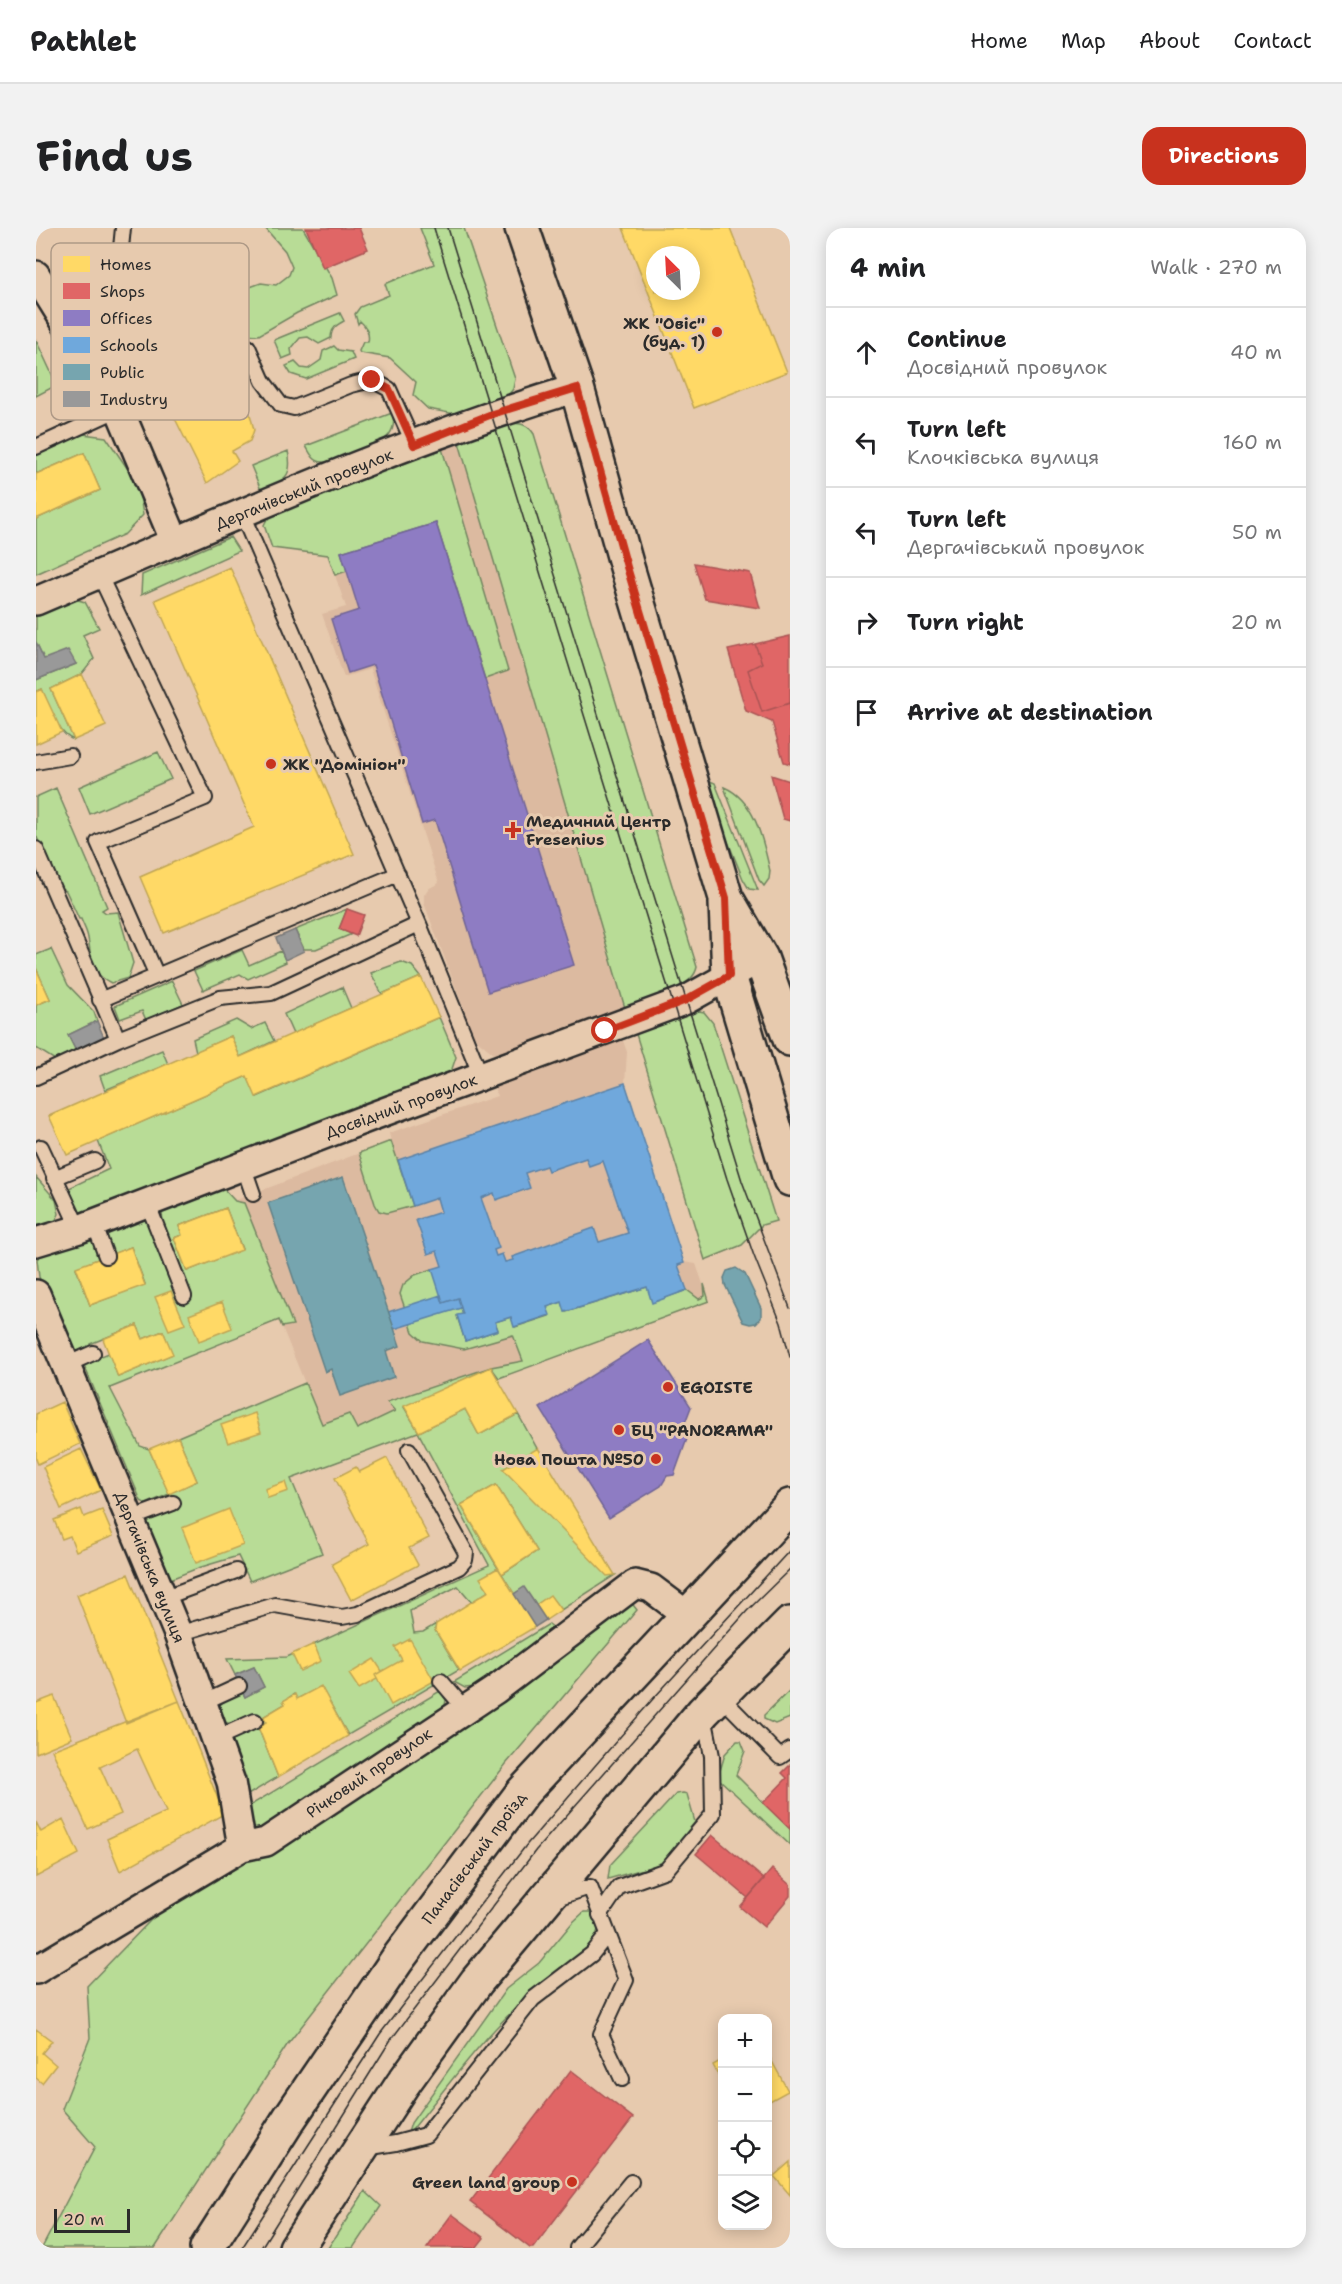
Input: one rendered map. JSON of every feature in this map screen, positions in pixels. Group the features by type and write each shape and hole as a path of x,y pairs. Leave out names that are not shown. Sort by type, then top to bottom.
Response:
{"main road":[{"path":"522,228 577,388 627,567 726,898 761,958 790,1039"},
{"path":"726,898 729,976 790,1179"},
{"name":"Панасівський проїзд","path":"207,2248 289,2119 397,1960 523,1792 790,1506"},
{"path":"296,2248 402,2085 477,1982 711,1704 790,1624"}],"street":[{"path":"36,275 51,299"},
{"name":"Дергачівський провулок","path":"36,601 242,514 492,414 577,388"},
{"path":"124,420 174,542"},
{"name":"Досвідний провулок","path":"36,1242 87,1226 243,1165 686,1000 761,958"},
{"name":"Дергачівська вулиця","path":"36,1294 178,1634 231,1782 242,1847"},
{"name":"Річковий провулок","path":"36,1970 242,1847 266,1842 495,1690 635,1584 651,1588 687,1616"}],"lane":[{"path":"122,243 123,228"},
{"path":"249,349 263,381 281,405 294,408 351,385 372,380 389,389 414,445"},
{"path":"36,447 95,420"},
{"path":"242,514 398,874 481,1076"},
{"path":"99,574 204,798 98,842 157,975"},
{"path":"36,762 70,756"},
{"path":"36,849 118,1039"},
{"path":"100,999 398,874"},
{"path":"36,1077 118,1039 220,998 271,993 419,924"},
{"path":"40,1147 54,1178 106,1256"},
{"path":"54,1178 95,1161"},
{"path":"243,1165 253,1194"},
{"path":"147,1202 183,1296"},
{"path":"66,1365 93,1353"},
{"path":"178,1634 275,1605 342,1617 358,1614 459,1567 465,1560 466,1553 410,1450"},
{"path":"130,1519 173,1503"},
{"path":"163,1598 236,1571"},
{"path":"441,1681 465,1709"},
{"path":"202,1703 239,1686"},
{"path":"711,1704 780,1757 790,1750"},
{"path":"600,1915 619,1887 666,1870 713,1814 711,1704"},
{"path":"215,1739 255,1721"},
{"path":"542,1902 590,1887 626,1980 601,2034 622,2079"},
{"path":"360,2149 426,2135 533,1999 592,1954 608,1934"},
{"path":"578,2248 631,2181"}],"shaded area":[{"path":"519,423 531,428 534,434 697,967 689,983 674,990 505,1054 494,1054 477,1040 472,1031 424,903 424,895 428,889 439,883 370,669 344,677 322,614 346,607 328,555 272,548 264,525 266,518 458,439"},
{"path":"622,1038 627,1052 625,1083 684,1262 696,1264 709,1301 357,1429 348,1414 322,1425 231,1202 391,1141 389,1133 497,1096 493,1084"}],"green space":[{"path":"265,228 303,228 332,278 337,295 297,313 259,335 249,334 249,287 261,283 276,285 289,275 292,267 285,251"},
{"path":"420,228 464,228 515,379 513,389 505,399 455,414 428,409 413,395 416,382 390,358 359,351 363,342 368,342 369,339 366,328 360,321 358,324 355,314 360,307 389,295 385,284 434,264"},
{"path":"340,313 344,321 335,328 331,338 319,344 308,337 300,338 291,349 292,355 282,359 274,340"},
{"path":"36,340 51,372 51,388 36,396"},
{"path":"334,346 338,350 351,352 354,359 306,379 291,374 286,366 295,362 301,368 308,369 321,360 323,351"},
{"path":"392,413 394,424 389,435 355,454 324,462 312,457 306,446"},
{"path":"508,423 523,425 534,434 697,967 694,975 678,988 625,1008 458,439"},
{"path":"83,434 106,437 138,484 143,515 125,534 36,574 36,519 100,490 84,453 36,474 36,454"},
{"path":"441,445 508,671 485,679 436,523 341,552 347,571 335,575 328,555 272,548 264,525 270,513"},
{"path":"288,451 288,473 281,481 261,490 251,466"},
{"path":"230,537 239,551 141,595 142,575"},
{"path":"75,599 85,602 99,628 83,635 94,659 82,674 51,689 74,740 58,726 42,689 36,692 36,680 76,664 44,659 36,642 36,614 65,600"},
{"path":"158,752 171,779 90,814 79,787"},
{"path":"710,781 715,783 758,890 749,889 743,879 712,802"},
{"path":"724,787 743,801 761,834 770,871 769,879 764,886 759,880"},
{"path":"56,788 107,907 102,910 106,913 118,912 133,963 128,978 111,983 95,969 81,919 66,891 57,885 36,835 36,797"},
{"path":"347,909 339,929 352,934 316,949 304,949 295,930"},
{"path":"51,949 68,985 94,1012 97,1021 68,1035 77,1053 55,1060 36,1048 36,1005 50,999 36,968 36,955"},
{"path":"242,950 249,965 281,951 286,962 248,979 240,974 203,990 194,971"},
{"path":"401,962 412,966 421,977 382,994 371,973"},
{"path":"172,981 183,1004 146,1020 142,1011 120,1019 115,1006"},
{"path":"342,987 351,1008 293,1034 284,1014"},
{"path":"699,1011 704,1012 713,1023 776,1221 762,1225 742,1245 705,1260 636,1034"},
{"path":"439,1017 456,1057 452,1069 443,1080 79,1216 67,1189 109,1169 98,1141 247,1076 257,1097"},
{"path":"236,1020 251,1029 265,1023 274,1041 240,1057 231,1036 196,1052 193,1039"},
{"path":"162,1050 168,1064 105,1090 100,1076"},
{"path":"391,1141 413,1206 387,1213 379,1211 375,1204 359,1153"},
{"path":"36,1177 56,1200 59,1214 55,1222 36,1226"},
{"path":"221,1186 235,1201 244,1203 293,1325 282,1327 279,1320 110,1388 140,1446 149,1449 169,1493 197,1481 178,1437 305,1383 322,1424 349,1414 357,1429 395,1411 387,1402 491,1367 404,1407 419,1432 465,1409 479,1435 518,1414 607,1575 615,1575 561,1610 550,1596 536,1605 524,1588 514,1594 502,1574 537,1551 496,1485 461,1505 498,1568 481,1578 489,1591 472,1602 458,1586 410,1611 414,1633 423,1632 436,1624 435,1630 459,1670 348,1735 321,1687 297,1699 294,1694 284,1701 285,1704 263,1717 266,1722 258,1727 278,1777 246,1796 229,1743 234,1724 220,1719 217,1709 228,1699 243,1693 245,1697 264,1687 254,1667 235,1675 227,1659 287,1657 489,1565 418,1432 291,1479 322,1553 250,1581 238,1556 168,1580 145,1519 173,1503 169,1494 146,1504 141,1501 84,1365 86,1362 109,1353 118,1377 172,1354 163,1331 143,1339 137,1325 90,1344 92,1351 81,1352 70,1349 39,1277 37,1259 46,1250 90,1234 98,1259 76,1268 90,1305 145,1284 131,1247 113,1254 104,1230 142,1217 146,1218 152,1234 164,1231 162,1213 164,1210","holes":["226,1208 242,1249 187,1271 174,1238 182,1235 179,1226"]},
{"path":"432,1269 458,1298 463,1314 457,1316 465,1341 498,1330 495,1322 511,1317 515,1327 549,1316 547,1307 562,1302 566,1312 647,1287 653,1302 687,1290 699,1299 705,1296 704,1284 709,1301 499,1378 491,1367 523,1361 513,1335 464,1349 423,1341 413,1332 400,1294 403,1285 415,1275"},
{"path":"627,1597 637,1610 506,1764 287,2045 155,2248 42,2248 95,2147 62,2109 90,2038 87,1986 179,1891 258,1856"},
{"path":"549,1624 554,1628 476,1687 465,1688 454,1682"},
{"path":"790,1690 790,1718 775,1724 764,1719 764,1715"},
{"path":"440,1691 446,1700 444,1711 253,1835 246,1808"},
{"path":"737,1741 741,1741 745,1751 736,1775 790,1829 790,1845 718,1778 725,1754"},
{"path":"676,1794 687,1794 695,1822 661,1864 608,1879 610,1865"},
{"path":"584,1912 591,1912 598,1917 598,1929 587,1950 567,1968 536,1990 501,2023 407,2136 411,2123 506,1989 539,1963"},
{"path":"365,2191 381,2206 353,2248 328,2248"}],"building: Homes":[{"name":"ЖК \"Овіс\" (буд. 1)","path":"623,228 730,228 787,372 694,408 651,300 700,300 700,246 646,246 646,286"},
{"path":"249,412 254,430 250,441 232,451 238,461 207,483 176,420 249,420"},
{"path":"84,453 100,490 36,519 36,474"},
{"name":"ЖК \"Домініон\"","path":"230,567 354,854 164,933 140,877 254,827 155,600"},
{"path":"82,674 106,726 74,740 51,689"},
{"path":"42,689 62,732 36,744 36,692"},
{"path":"36,968 50,999 36,1005"},
{"path":"421,977 439,1017 256,1097 247,1076 67,1155 49,1116 231,1036 240,1057"},
{"path":"226,1208 242,1250 187,1271 174,1238 182,1235 179,1226"},
{"path":"131,1247 145,1285 90,1305 76,1267"},
{"path":"171,1291 185,1324 169,1330 155,1297"},
{"path":"222,1302 232,1328 199,1341 189,1315"},
{"path":"137,1325 143,1339 163,1331 173,1354 118,1377 103,1339"},
{"path":"491,1367 518,1414 479,1435 465,1409 419,1432 404,1406"},
{"path":"62,1402 80,1444 38,1464 36,1414"},
{"path":"255,1413 261,1432 228,1443 221,1425"},
{"path":"178,1437 197,1481 169,1494 149,1449"},
{"path":"538,1448 615,1575 607,1576 503,1469"},
{"path":"81,1449 101,1490 61,1509 43,1467"},
{"path":"387,1458 429,1538 409,1548 418,1565 351,1600 332,1564 369,1544 335,1478 356,1467 359,1472"},
{"path":"285,1482 288,1491 268,1498 265,1489"},
{"path":"496,1485 537,1551 502,1574 461,1505"},
{"path":"81,1509 84,1517 102,1510 113,1536 76,1551 70,1536 62,1539 54,1520"},
{"path":"229,1509 243,1545 196,1563 182,1528"},
{"path":"498,1568 535,1627 460,1671 435,1630 436,1624 489,1591 480,1578"},
{"path":"128,1574 179,1701 126,1723 77,1595"},
{"path":"550,1595 561,1610 546,1620 536,1605"},
{"path":"410,1639 434,1681 391,1705 375,1675 402,1660 395,1647"},
{"path":"314,1644 321,1661 300,1671 292,1654"},
{"path":"374,1659 382,1671 375,1675 377,1679 359,1689 349,1674"},
{"path":"321,1686 348,1736 278,1777 258,1727 266,1722 263,1717 285,1704 283,1701 295,1694 297,1699"},
{"path":"54,1696 72,1738 36,1753 36,1703"},
{"path":"179,1701 224,1814 120,1871 107,1839 166,1812 137,1749 100,1767 121,1814 88,1829 52,1750"},
{"path":"63,1819 79,1854 36,1877 36,1822 41,1832"},
{"path":"36,2029 52,2041 42,2053 56,2065 42,2083 36,2078"},
{"path":"772,2061 788,2091 772,2100"},
{"path":"718,2062 718,2074 713,2065"},
{"path":"790,2162 790,2195 774,2176"}],"building: Shops":[{"path":"306,228 359,228 368,249 323,268"},
{"path":"694,563 750,573 760,608 705,599"},
{"path":"790,636 790,703 762,712 748,670 762,663 755,644"},
{"path":"755,644 762,663 748,670 762,712 790,703 790,764 784,762 772,722 746,711 728,650"},
{"path":"771,775 790,781 790,821 783,819"},
{"path":"347,909 364,915 356,936 339,929"},
{"path":"790,1765 790,1829 763,1803 787,1778 782,1773"},
{"path":"712,1835 764,1879 748,1898 696,1854"},
{"path":"772,1869 790,1885 790,1896 764,1927 740,1907"},
{"path":"571,2070 633,2118 533,2248 530,2248 470,2202"},
{"path":"452,2214 484,2238 476,2248 427,2248"}],"building: Offices":[{"path":"436,523 574,965 488,992 435,820 422,824 373,665 348,673 331,619 359,610 341,552"},
{"name":"БЦ \"PANORAMA\"","path":"648,1340 691,1407 683,1428 688,1436 674,1475 667,1476 661,1486 609,1518 540,1408"}],"building: Schools":[{"path":"625,1083 684,1263 678,1265 687,1290 652,1303 647,1287 565,1312 562,1302 547,1307 550,1315 514,1327 511,1317 495,1322 498,1330 465,1341 457,1315 463,1314 458,1298 443,1303 432,1269 442,1266 437,1251 428,1254 416,1220 441,1212 437,1198 413,1206 398,1160","holes":["586,1158 589,1166 603,1161 628,1233 599,1242 594,1228 512,1257 513,1260 505,1262 502,1254 496,1256 494,1250 499,1248 481,1198 494,1193 496,1200 530,1188 525,1173 546,1166 548,1171"]},
{"path":"441,1295 443,1303 458,1298 461,1308 394,1329 388,1312"}],"building: Public":[{"path":"343,1177 400,1346 386,1351 394,1377 340,1396 331,1369 325,1372 268,1203"},
{"path":"736,1268 745,1274 761,1308 761,1318 756,1323 743,1322 725,1285 724,1278 727,1271"}],"building: Industry":[{"path":"36,642 44,659 68,650 76,664 36,680"},
{"path":"295,930 304,951 285,960 276,938"},
{"path":"97,1021 105,1040 77,1053 68,1035"},
{"path":"524,1587 546,1620 535,1627 514,1594"},
{"path":"254,1667 264,1687 245,1697 235,1675"}],"tram line":[{"path":"434,228 727,1179 781,1323 790,1357"},
{"path":"448,228 742,1181 790,1308"},
{"path":"242,2248 380,2034 528,1843 652,1700 790,1550"},
{"path":"261,2248 390,2041 536,1850 747,1611 790,1569"}],"place":[{"name":"ЖК \"Овіс\" (буд. 1)","path":"717,332"},
{"name":"ЖК \"Домініон\"","path":"271,764"},
{"name":"Медичний Центр Fresenius","path":"513,830"},
{"name":"EGOISTE","path":"668,1387"},
{"name":"БЦ \"PANORAMA\"","path":"619,1430"},
{"name":"Нова Пошта №50","path":"656,1459"},
{"name":"Green land group","path":"572,2182"}],"route":[{"path":"372,380 389,389 414,445 492,414 577,388 627,567 726,898 729,976 686,1000 605,1031"}]}
